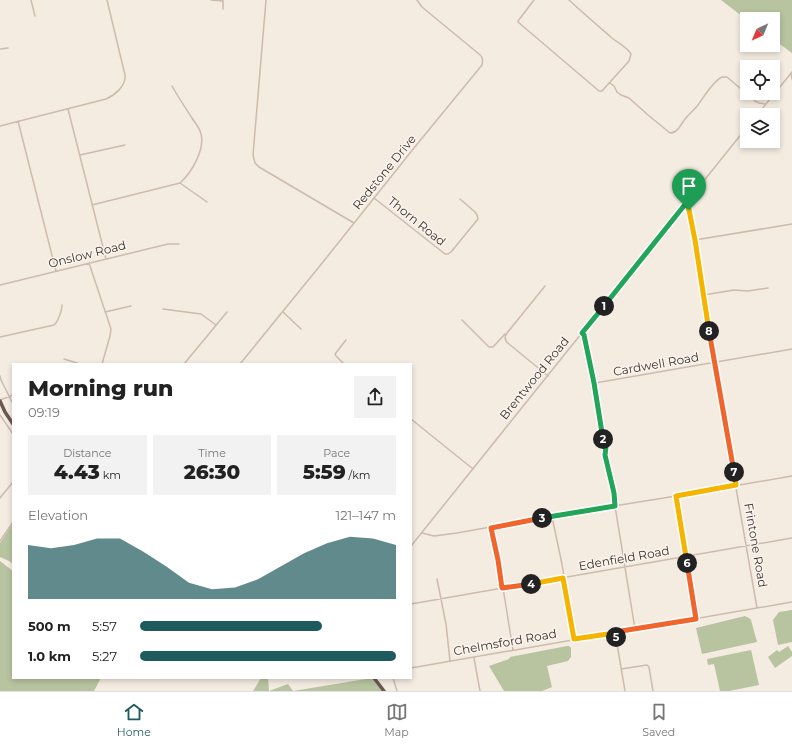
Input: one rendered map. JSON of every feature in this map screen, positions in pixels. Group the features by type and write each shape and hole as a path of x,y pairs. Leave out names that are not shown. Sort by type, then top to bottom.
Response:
{"highway":[{"path":"0,400 12,422"},
{"path":"375,679 384,691"}],"street":[{"path":"31,0 35,16"},
{"path":"0,126 104,100 111,97 119,89 126,79 106,0"},
{"path":"211,0 223,1 223,9"},
{"path":"266,0 253,155 255,163 259,167 354,223"},
{"name":"Redstone Drive","path":"241,363 480,68 483,62 482,56 422,7 418,0"},
{"path":"534,0 518,22 599,91 602,91 629,61 631,53 581,12 569,0"},
{"path":"0,49 8,48"},
{"path":"759,103 762,108 792,73"},
{"path":"792,73 792,79"},
{"path":"610,83 614,86 617,92 629,98 670,133 674,133 676,131 716,82 723,76 727,77 748,96 759,103 765,104"},
{"path":"92,205 180,183 195,164 202,138 199,130 172,86"},
{"path":"68,109 106,259"},
{"path":"18,121 56,272"},
{"name":"Brentwood Road","path":"412,545 740,136"},
{"path":"80,155 125,145"},
{"path":"180,183 207,202"},
{"name":"Thorn Road","path":"374,198 446,254 451,252 478,219 475,212 460,200"},
{"name":"Frintone Road","path":"687,202 695,240 714,362 757,608"},
{"path":"695,240 792,224"},
{"name":"Onslow Road","path":"0,284 56,272 168,244 179,244"},
{"path":"88,263 111,329 102,363"},
{"path":"462,320 489,347 493,347 507,333 545,286"},
{"path":"704,295 734,290 748,291 768,288"},
{"path":"0,337 54,325 57,323 62,305"},
{"path":"105,312 131,306"},
{"path":"163,309 201,314 216,325"},
{"path":"185,363 227,312"},
{"path":"283,312 301,329"},
{"path":"507,333 505,337 507,343 548,376"},
{"path":"582,333 584,335 594,383 602,435 606,447 605,455 614,493 624,567 635,629"},
{"path":"343,363 335,354 346,340"},
{"name":"Cardwell Road","path":"594,383 792,349"},
{"path":"64,359 77,363"},
{"path":"0,376 12,402"},
{"path":"0,400 12,395"},
{"path":"0,415 12,433"},
{"path":"412,420 473,469"},
{"path":"422,533 431,536 438,536 491,528 552,516 792,476"},
{"path":"0,498 12,483"},
{"path":"676,496 696,619"},
{"path":"552,516 574,639"},
{"path":"0,541 12,523"},
{"path":"491,528 498,560 513,650"},
{"name":"Edenfield Road","path":"412,604 792,538"},
{"path":"437,579 446,624 450,660"},
{"name":"Chelmsford Road","path":"412,668 792,602"},
{"path":"615,632 625,691"},
{"path":"608,634 616,640"},
{"path":"474,657 480,691"},
{"path":"621,669 648,665 653,691"},
{"path":"393,679 397,691"}],"green space":[{"path":"721,0 792,0 792,53 780,44 780,12 740,12 740,15"},
{"path":"12,525 12,563 0,557 0,543"},
{"path":"0,561 12,570 12,679 100,679 94,691 0,691"},
{"path":"792,610 792,642 778,645 773,620 779,612"},
{"path":"745,616 751,620 757,642 702,654 696,628"},
{"path":"567,646 571,648 571,657 568,661 547,666 552,687 542,691 504,691 489,666 509,659 510,657"},
{"path":"788,646 792,652 792,656 775,668 768,657 777,650 779,652"},
{"path":"751,650 759,685 729,691 720,691 714,664 708,665 707,659"},
{"path":"260,679 268,679 269,691 253,691"},
{"path":"373,679 382,691 293,691"},
{"path":"288,684 293,691 269,691"}],"route":[{"path":"687,202 689,210 736,485 676,496 696,619 615,632 616,640 608,634 574,639 563,578 502,588 491,528 615,506 614,493 605,455 606,447 602,435 594,383 584,335 582,333 687,202"}]}
